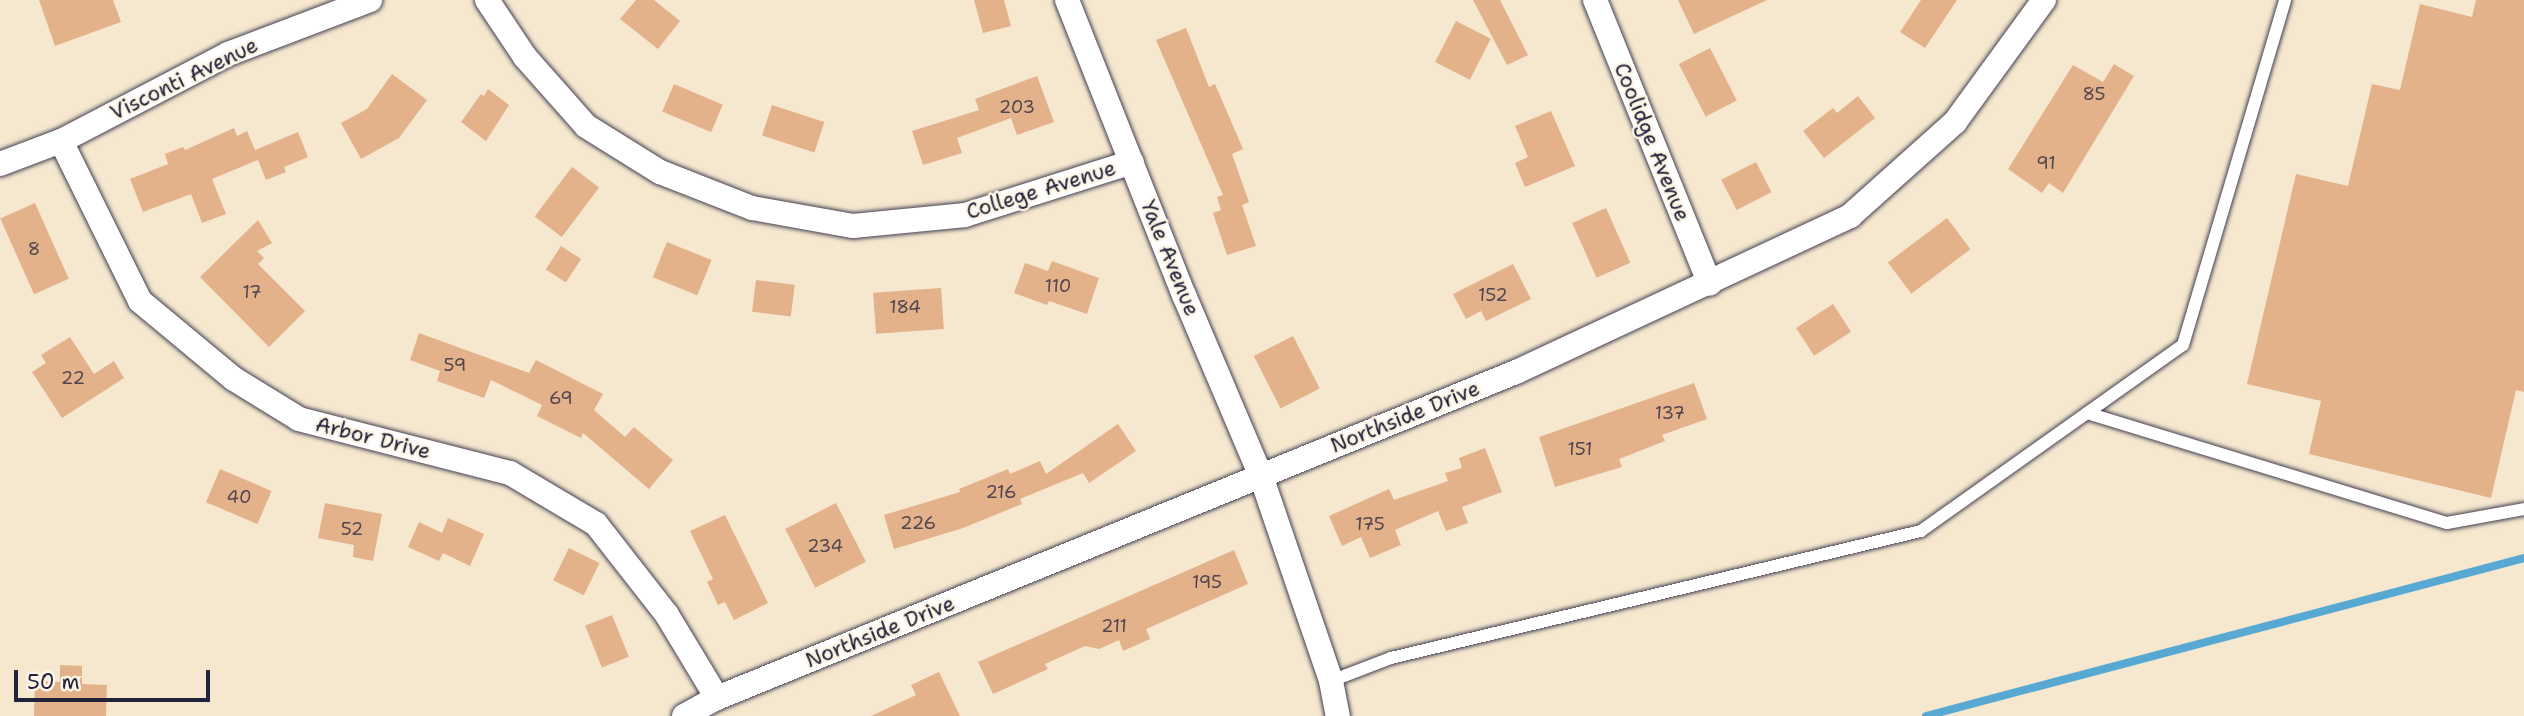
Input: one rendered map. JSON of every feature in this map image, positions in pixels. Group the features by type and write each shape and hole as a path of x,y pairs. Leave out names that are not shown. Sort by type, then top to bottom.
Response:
{"street":[{"name":"Visconti Avenue","path":"0,164 61,141 228,54 370,0"},
{"name":"College Avenue","path":"487,0 525,57 586,126 660,172 752,208 853,226 965,215 1132,162"},
{"name":"Yale Avenue","path":"1068,0 1184,295 1261,476 1331,681 1338,716"},
{"name":"Coolidge Avenue","path":"1595,0 1710,284"},
{"name":"Northside Drive","path":"684,716 717,698 1516,372 1710,284 1850,216 1955,122 2044,0"},
{"name":"Arbor Drive","path":"61,141 140,301 234,379 299,419 510,473 596,524 667,615 717,698"}],"lane":[{"path":"1331,681 1391,658 1921,531 2183,345 2285,0"},
{"path":"2087,413 2448,523 2524,509"}],"building":[{"path":"39,0 113,0 121,22 55,46"},
{"path":"636,0 654,0 680,21 658,49 620,19"},
{"path":"974,0 1004,0 1011,26 983,33"},
{"path":"1473,0 1500,0 1528,55 1507,65"},
{"path":"1678,0 1767,0 1694,34"},
{"path":"1921,0 1957,0 1925,48 1900,32"},
{"path":"2476,0 2524,0 2524,392 2516,390 2491,498 2309,454 2321,401 2247,384 2296,174 2348,186 2372,84 2400,90 2420,4 2472,17"},
{"path":"1456,21 1491,39 1470,80 1435,62"},
{"path":"1186,28 1209,87 1215,84 1243,149 1232,154 1249,202 1242,205 1256,246 1227,255 1213,213 1221,210 1217,197 1223,195 1156,40"},
{"path":"1710,48 1737,101 1706,116 1679,64"},
{"path":"2114,64 2134,76 2063,193 2049,183 2042,193 2008,169 2073,65 2103,82"},
{"path":"392,74 427,100 399,138 361,159 341,123 367,109"},
{"path":"1037,76 1054,122 1017,135 1011,118 957,138 962,153 923,165 912,131 979,110 975,99"},
{"path":"674,84 723,105 711,132 662,112"},
{"path":"488,89 509,105 486,141 461,122 481,94 484,96"},
{"path":"1858,96 1875,118 1824,158 1803,131 1833,108 1837,113"},
{"path":"772,105 824,122 814,152 762,135"},
{"path":"1551,111 1575,166 1525,187 1515,163 1528,157 1515,126"},
{"path":"234,128 237,136 247,131 255,150 298,132 308,157 284,167 286,172 266,180 258,160 212,179 226,214 202,223 191,194 143,212 130,179 168,164 165,154 183,147 185,150"},
{"path":"1756,162 1771,192 1737,210 1721,180"},
{"path":"572,167 599,187 562,237 535,217"},
{"path":"35,203 69,279 34,294 0,218"},
{"path":"1606,208 1630,263 1597,278 1572,223"},
{"path":"1947,218 1970,249 1911,294 1888,263"},
{"path":"258,220 272,243 257,251 264,258 258,264 305,311 269,347 200,277"},
{"path":"667,242 712,260 697,295 653,277"},
{"path":"561,246 581,259 566,283 546,269"},
{"path":"1052,261 1099,278 1087,314 1049,301 1047,305 1014,293 1025,263 1048,271"},
{"path":"1513,264 1531,299 1486,321 1481,311 1466,319 1453,294"},
{"path":"756,280 795,285 791,317 752,312"},
{"path":"941,288 944,329 876,334 873,293"},
{"path":"1833,304 1851,332 1814,356 1796,328"},
{"path":"419,333 529,373 536,360 603,394 594,410 625,437 634,427 673,460 649,489 583,433 581,438 537,416 542,405 491,380 484,398 437,381 440,371 410,360"},
{"path":"1293,336 1320,389 1281,409 1254,356"},
{"path":"70,337 94,374 114,361 124,378 62,418 32,372 46,363 41,355"},
{"path":"1694,383 1707,419 1662,435 1665,441 1619,459 1622,467 1555,487 1539,437"},
{"path":"1118,424 1136,451 1089,483 1083,473 1020,499 1022,504 963,528 894,549 884,515 960,492 959,489 1008,469 1010,474 1040,461 1046,474"},
{"path":"1485,448 1502,492 1462,507 1468,523 1446,531 1438,511 1395,530 1401,545 1370,558 1361,537 1342,546 1329,516 1389,489 1394,500 1448,481 1445,473 1462,468 1459,458"},
{"path":"220,469 272,491 257,524 206,502"},
{"path":"325,503 382,514 373,561 353,557 354,545 318,538"},
{"path":"836,503 866,562 815,588 785,529"},
{"path":"725,515 768,603 734,620 725,602 718,605 707,582 713,579 690,531"},
{"path":"448,518 484,534 470,566 443,553 439,561 408,547 419,522 442,533"},
{"path":"569,548 600,563 584,595 553,580"},
{"path":"1234,550 1248,584 1146,629 1150,639 1123,651 1119,640 1099,649 1085,646 1045,664 1048,669 993,694 978,662"},
{"path":"612,615 629,657 602,668 585,626"},
{"path":"60,665 82,666 82,684 107,685 106,716 34,716 35,681 60,682"},
{"path":"939,672 960,716 871,716 916,695 911,685"}],"waterway":[{"path":"1926,716 2524,558"}]}
